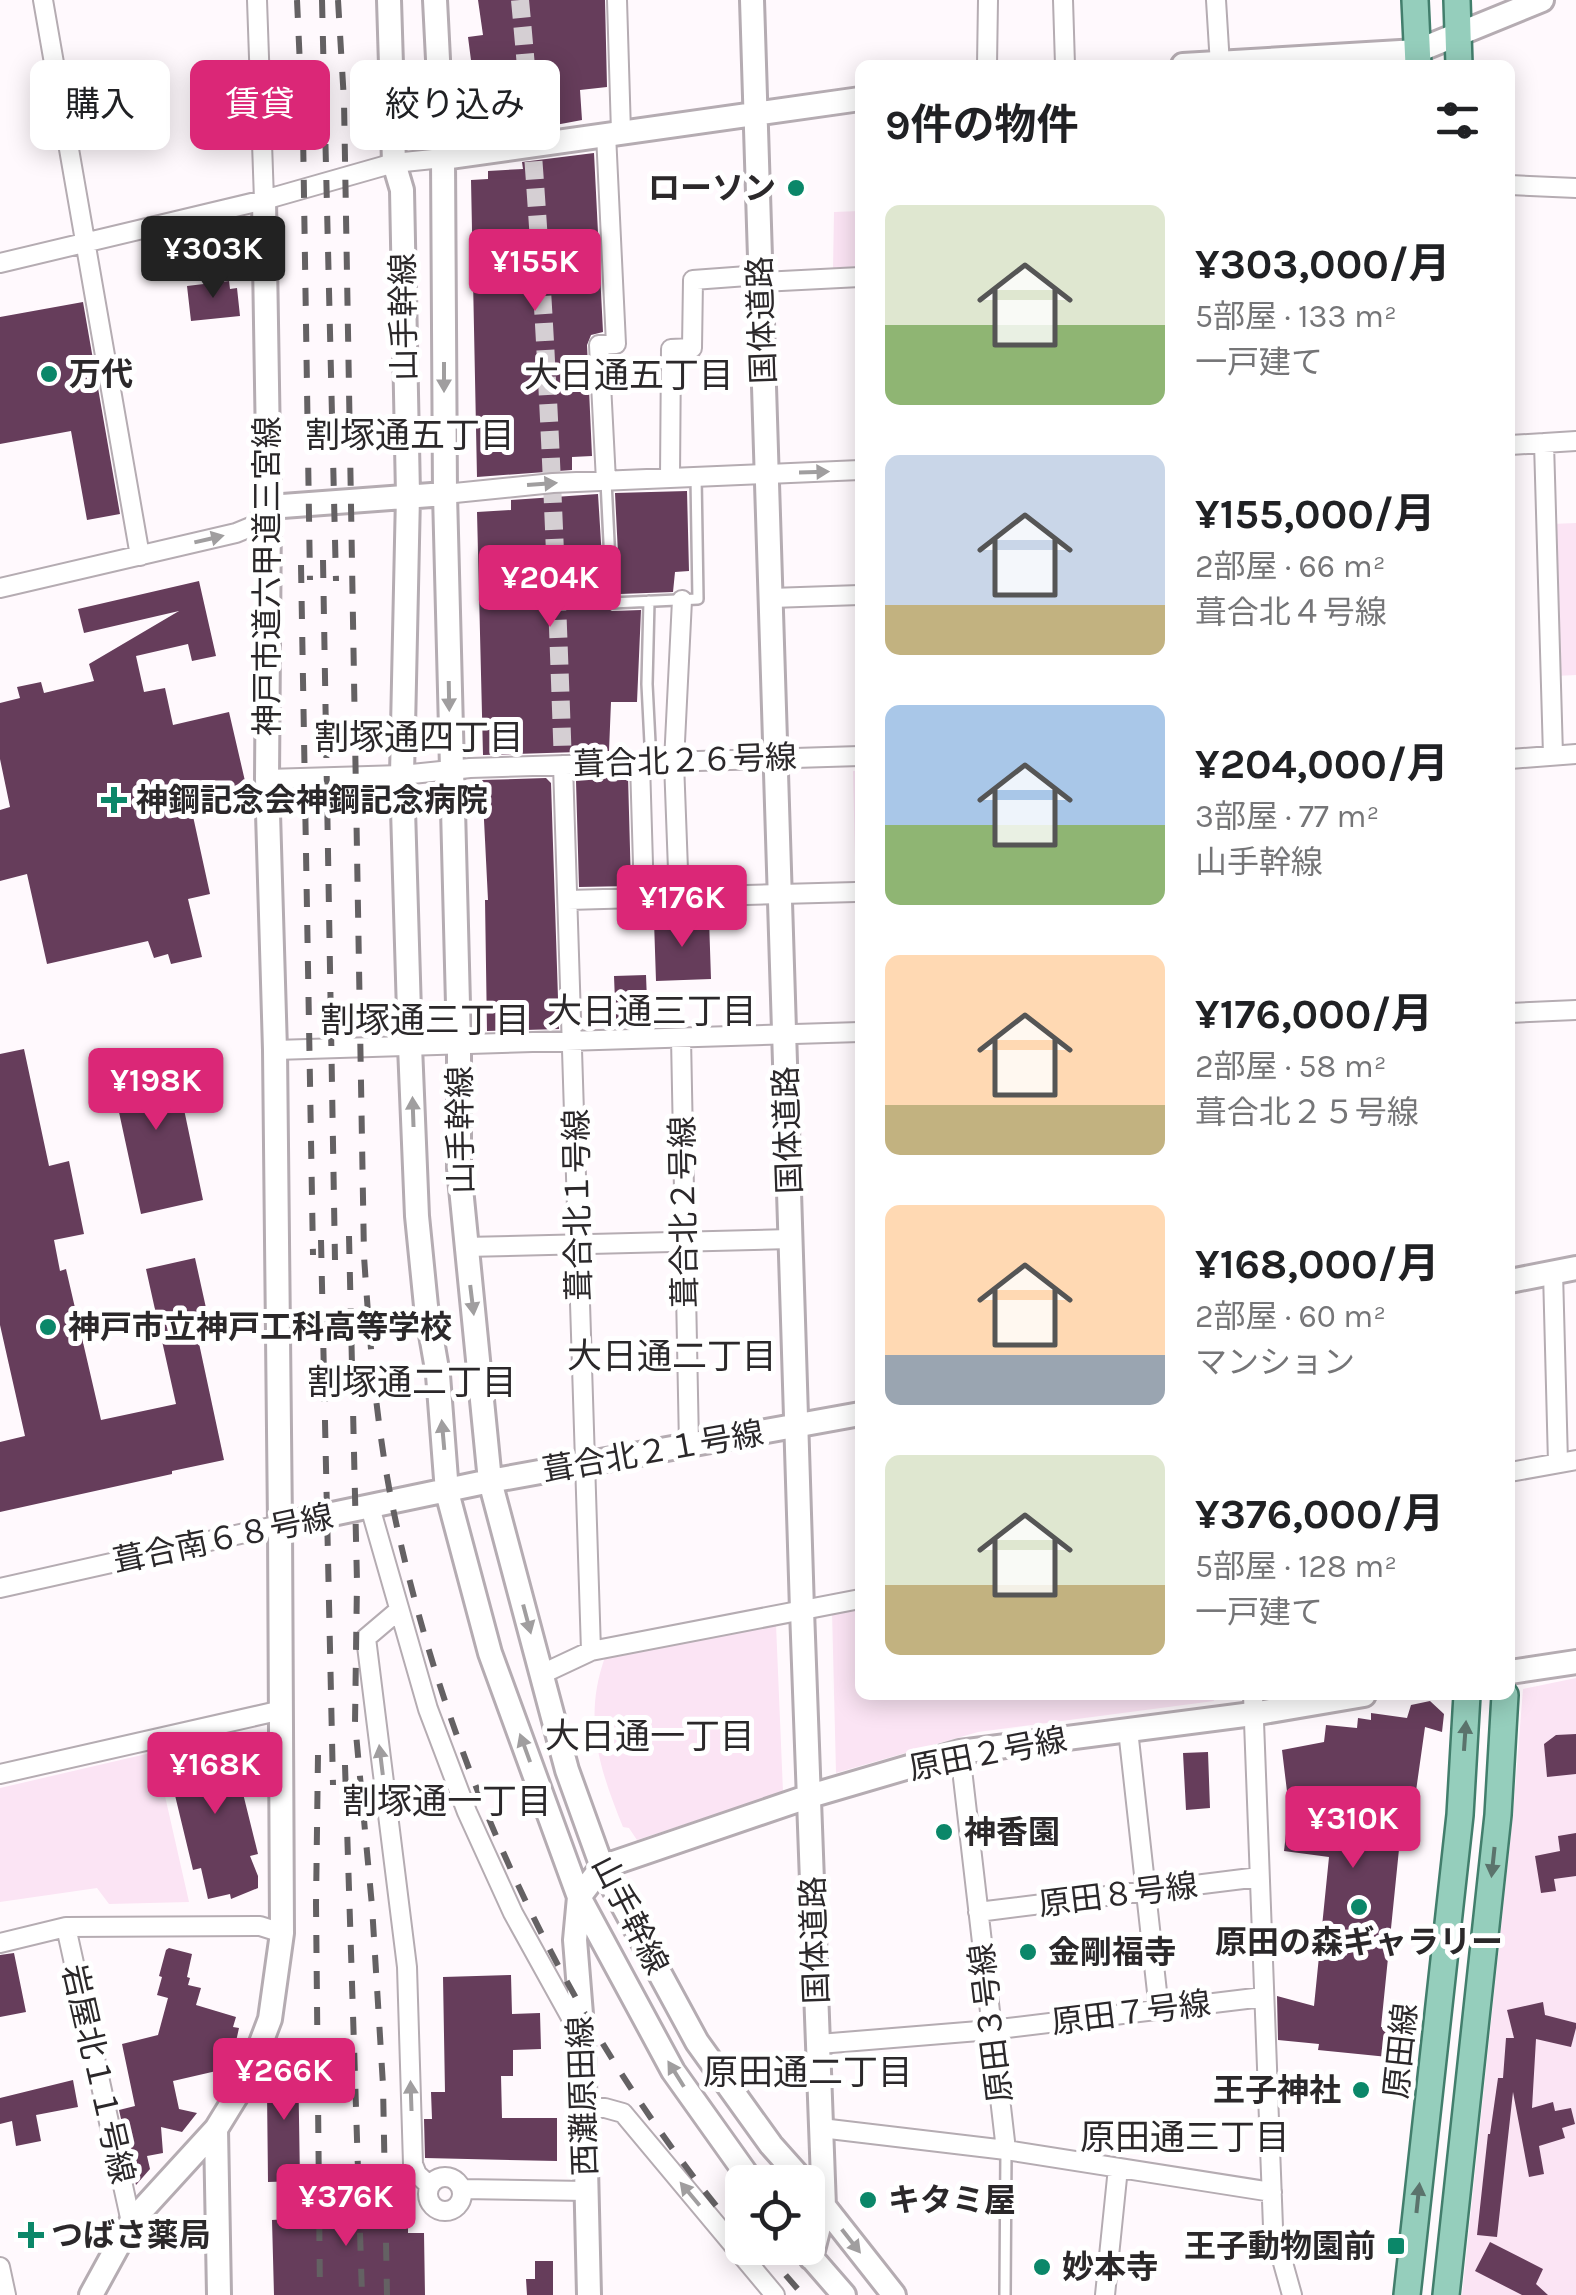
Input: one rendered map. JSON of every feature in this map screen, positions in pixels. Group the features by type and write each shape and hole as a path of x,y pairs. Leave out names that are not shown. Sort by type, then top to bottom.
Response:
{"main road":[{"path":"1415,0 1418,58"},
{"path":"1456,0 1459,60"},
{"name":"原田線","path":"1407,2295 1460,1815 1468,1700"},
{"path":"1446,2295 1498,1815 1505,1700"}],"street":[{"path":"43,0 140,556"},
{"name":"神戸市道六甲道三宮線","path":"92,2295 131,2222 216,2129 239,2095 264,2039 274,2000 282,1933 275,1050 267,779 269,508 257,0"},
{"name":"山手幹線","path":"389,0 394,162 402,190 408,495 402,775 410,1046 418,1216 426,1306 438,1375 447,1492 490,1653 580,1896 673,2071 740,2165"},
{"name":"山手幹線","path":"435,0 442,158 459,1168 490,1482 567,1770 602,1867 697,2042 788,2165"},
{"path":"606,481 599,345 616,344 617,0"},
{"name":"国体道路","path":"752,0 822,2165"},
{"path":"987,60 988,0"},
{"path":"1063,0 1066,60"},
{"path":"1216,0 1220,60"},
{"path":"1352,60 1418,58 1542,0"},
{"path":"0,263 264,200 394,162 855,100"},
{"path":"1515,185 1576,188"},
{"path":"670,478 671,349 692,348 692,280 855,277"},
{"path":"1515,444 1576,441"},
{"path":"1544,443 1553,755"},
{"path":"0,588 236,533 253,526 269,508 606,481 855,470"},
{"path":"771,598 855,595"},
{"path":"679,897 674,762 682,600"},
{"path":"1515,759 1576,754"},
{"name":"葺合北２６号線","path":"267,779 855,756"},
{"path":"644,898 646,763"},
{"name":"葺合北１号線","path":"563,765 592,1652"},
{"path":"568,900 855,892"},
{"path":"1515,1013 1576,1010"},
{"path":"275,1050 855,1032"},
{"name":"葺合北２号線","path":"681,1038 688,1445"},
{"path":"465,1246 792,1239"},
{"path":"1515,1280 1565,1270 1567,1462 1515,1471"},
{"name":"葺合北２１号線","path":"447,1492 855,1415"},
{"name":"葺合南６８号線","path":"0,1588 447,1492"},
{"path":"370,1507 428,1710 467,1812 513,1913 583,2038"},
{"path":"542,1674 592,1652 855,1600"},
{"path":"399,1610 366,1638 407,1967 413,2164 420,2179 430,2186"},
{"path":"1515,1671 1576,1662"},
{"name":"原田２号線","path":"602,1867 810,1796 960,1752 1128,1730 1252,1705 1308,1700"},
{"path":"1252,1705 1273,2227 1292,2295"},
{"path":"0,1774 282,1710"},
{"path":"1128,1730 1159,2010"},
{"name":"原田３号線","path":"960,1752 1006,2150"},
{"path":"580,1896 602,1867"},
{"name":"原田８号線","path":"978,1912 1259,1877"},
{"name":"西灘原田線","path":"580,1896 575,1940 583,2038 589,2295"},
{"path":"0,1943 66,1927 260,1926 282,1933"},
{"name":"岩屋北１１号線","path":"66,1927 131,2222"},
{"name":"原田７号線","path":"819,2044 991,2030 1262,1997"},
{"path":"584,2108 606,2108 622,2114 775,2295"},
{"path":"820,2128 1006,2150 1272,2192"},
{"path":"216,2129 219,2295"},
{"path":"1105,2295 1118,2168"},
{"path":"437,2179 456,2180 462,2189 459,2205 444,2212 430,2202 430,2186 437,2179"},
{"path":"462,2189 587,2191"},
{"name":"山手幹線","path":"825,2207 894,2295"},
{"path":"818,2265 844,2295"},
{"path":"0,2267 6,2295"}],"lane":[{"path":"606,481 612,602 682,600 698,599 696,476"},
{"path":"646,763 649,601"},
{"name":"原田３号線","path":"1004,2295 1006,2150"}],"shaded area":[{"path":"855,211 855,266 833,268 834,212"},
{"path":"1576,523 1576,675 1555,676 1551,524"},
{"path":"853,771 855,771 855,857"},
{"path":"855,1607 855,1700 1214,1701 978,1732 836,1773 832,1611"},
{"path":"776,1624 783,1792 637,1840 629,1828 623,1827 597,1743 595,1701 605,1657"},
{"path":"1576,1678 1576,2295 1462,2295 1523,1689"},
{"path":"155,1752 189,1902 109,1904 97,1888 0,1902 0,1788"}],"building":[{"path":"478,0 605,0 607,87 580,90 582,120 560,124 560,60 471,60 468,37 483,35"},
{"path":"594,153 603,332 591,335 587,345 592,456 572,457 572,470 477,477 471,180 488,179 488,171 523,169 522,162"},
{"path":"229,281 230,289 237,288 240,316 191,321 187,286"},
{"name":"万代","path":"83,302 120,514 87,520 71,431 0,444 0,317"},
{"path":"687,491 689,571 675,572 673,592 620,594 615,493"},
{"path":"598,494 605,607 612,611 641,610 637,702 611,702 609,751 483,755 477,512 511,510 511,500"},
{"name":"神鋼記念会神鋼記念病院","path":"199,581 216,656 192,661 188,644 136,656 144,692 165,688 173,725 229,712 248,794 191,807 210,894 188,899 202,957 171,964 168,954 154,958 148,941 47,964 27,874 0,881 0,810 10,807 0,759 0,703 20,698 17,687 41,682 44,693 94,681 89,664 179,611 84,633 78,609"},
{"path":"628,776 631,886 579,887 576,781 579,777"},
{"path":"546,778 551,783 559,1029 487,1031 488,900 482,780"},
{"path":"709,919 711,979 656,981 654,921"},
{"path":"646,975 648,1026 616,1027 614,976"},
{"path":"24,1049 49,1166 69,1161 84,1234 54,1240 60,1271 66,1269 101,1420 176,1404 146,1269 195,1258 208,1317 194,1320 224,1460 0,1512 0,1442 25,1436 0,1325 0,1054"},
{"path":"172,1052 203,1200 141,1214 109,1066"},
{"path":"1430,1701 1444,1714 1442,1732 1425,1727 1416,1791 1405,1790 1381,2027 1401,2029 1398,2058 1318,2050 1319,2044 1278,2040 1277,1996 1314,2006 1329,1857 1284,1851 1289,1808 1282,1750 1324,1742 1326,1725 1357,1728 1358,1718 1371,1720 1371,1713 1407,1718 1411,1705"},
{"path":"1576,1734 1576,1774 1547,1777 1544,1744 1556,1735"},
{"path":"223,1737 225,1743 230,1741 258,1854 250,1856 258,1888 231,1899 230,1894 208,1899 201,1868 193,1870 166,1758 174,1755 172,1749"},
{"path":"1208,1752 1210,1808 1186,1810 1183,1753"},
{"path":"1576,1833 1576,1876 1554,1879 1556,1891 1541,1893 1535,1856 1560,1851 1558,1836"},
{"path":"169,1948 192,1954 187,1977 188,1985 201,1988 196,2005 236,2017 233,2027 239,2028 235,2046 221,2042 225,2069 173,2081 179,2109 197,2113 182,2132 161,2127 163,2153 147,2156 150,2169 136,2185 119,2110 135,2106 122,2044 158,2035 168,1998 157,1995 162,1977 159,1976"},
{"path":"14,1953 26,2012 0,2017 0,1955"},
{"path":"511,1975 512,2014 540,2013 541,2049 513,2050 513,2076 501,2076 502,2118 557,2118 557,2161 425,2158 424,2119 432,2119 431,2092 445,2092 443,1977"},
{"path":"1543,2002 1545,2015 1576,2023 1576,2028 1571,2047 1536,2039 1532,2108 1553,2102 1555,2111 1571,2108 1575,2124 1562,2128 1565,2138 1539,2146 1544,2174 1529,2177 1513,2092 1497,2237 1477,2235 1498,2078 1503,2078 1506,2038 1514,2038 1507,2010"},
{"path":"298,2056 300,2181 268,2182 267,2092 282,2057"},
{"path":"73,2080 78,2107 36,2115 41,2141 16,2146 12,2121 0,2124 0,2098"},
{"path":"286,2185 304,2185 304,2204 408,2202 408,2233 424,2233 425,2295 274,2295 272,2220 287,2219"},
{"path":"1490,2242 1543,2269 1536,2284 1548,2295 1522,2295 1475,2271"},
{"path":"535,2261 553,2261 553,2295 527,2295 526,2279 535,2279"}],"tunnel":[{"path":"520,0 542,286 563,765"}],"railway":[{"path":"297,0 303,132 310,580"},
{"path":"322,0 336,581"},
{"path":"338,0 344,101 364,1256 384,1460 421,1623 451,1719 486,1812 527,1903 624,2078 725,2216"},
{"path":"323,560 335,1260"},
{"path":"301,565 313,1255"},
{"path":"349,1236 357,1582 355,1723 383,2085 387,2295"},
{"path":"321,1240 333,1785"},
{"path":"318,1755 320,2295"},
{"path":"345,1765 362,2295"},
{"path":"777,2265 803,2295"}],"place":[{"name":"ローソン","path":"796,188"},
{"name":"万代","path":"49,374"},
{"name":"神鋼記念会神鋼記念病院","path":"114,800"},
{"name":"神戸市立神戸工科高等学校","path":"48,1327"},
{"name":"神香園","path":"944,1832"},
{"name":"原田の森ギャラリー","path":"1359,1907"},
{"name":"金剛福寺","path":"1028,1952"},
{"name":"王子神社","path":"1361,2090"},
{"name":"キタミ屋","path":"868,2200"},
{"name":"つばさ薬局","path":"31,2235"},
{"name":"王子動物園前","path":"1396,2246"},
{"name":"妙本寺","path":"1042,2267"}],"district":[{"name":"大日通五丁目","path":"629,375"},
{"name":"割塚通五丁目","path":"410,435"},
{"name":"割塚通四丁目","path":"419,737"},
{"name":"大日通三丁目","path":"652,1011"},
{"name":"割塚通三丁目","path":"425,1020"},
{"name":"大日通二丁目","path":"672,1356"},
{"name":"割塚通二丁目","path":"412,1382"},
{"name":"大日通一丁目","path":"650,1736"},
{"name":"割塚通一丁目","path":"447,1801"},
{"name":"原田通二丁目","path":"808,2072"},
{"name":"原田通三丁目","path":"1185,2137"}]}
